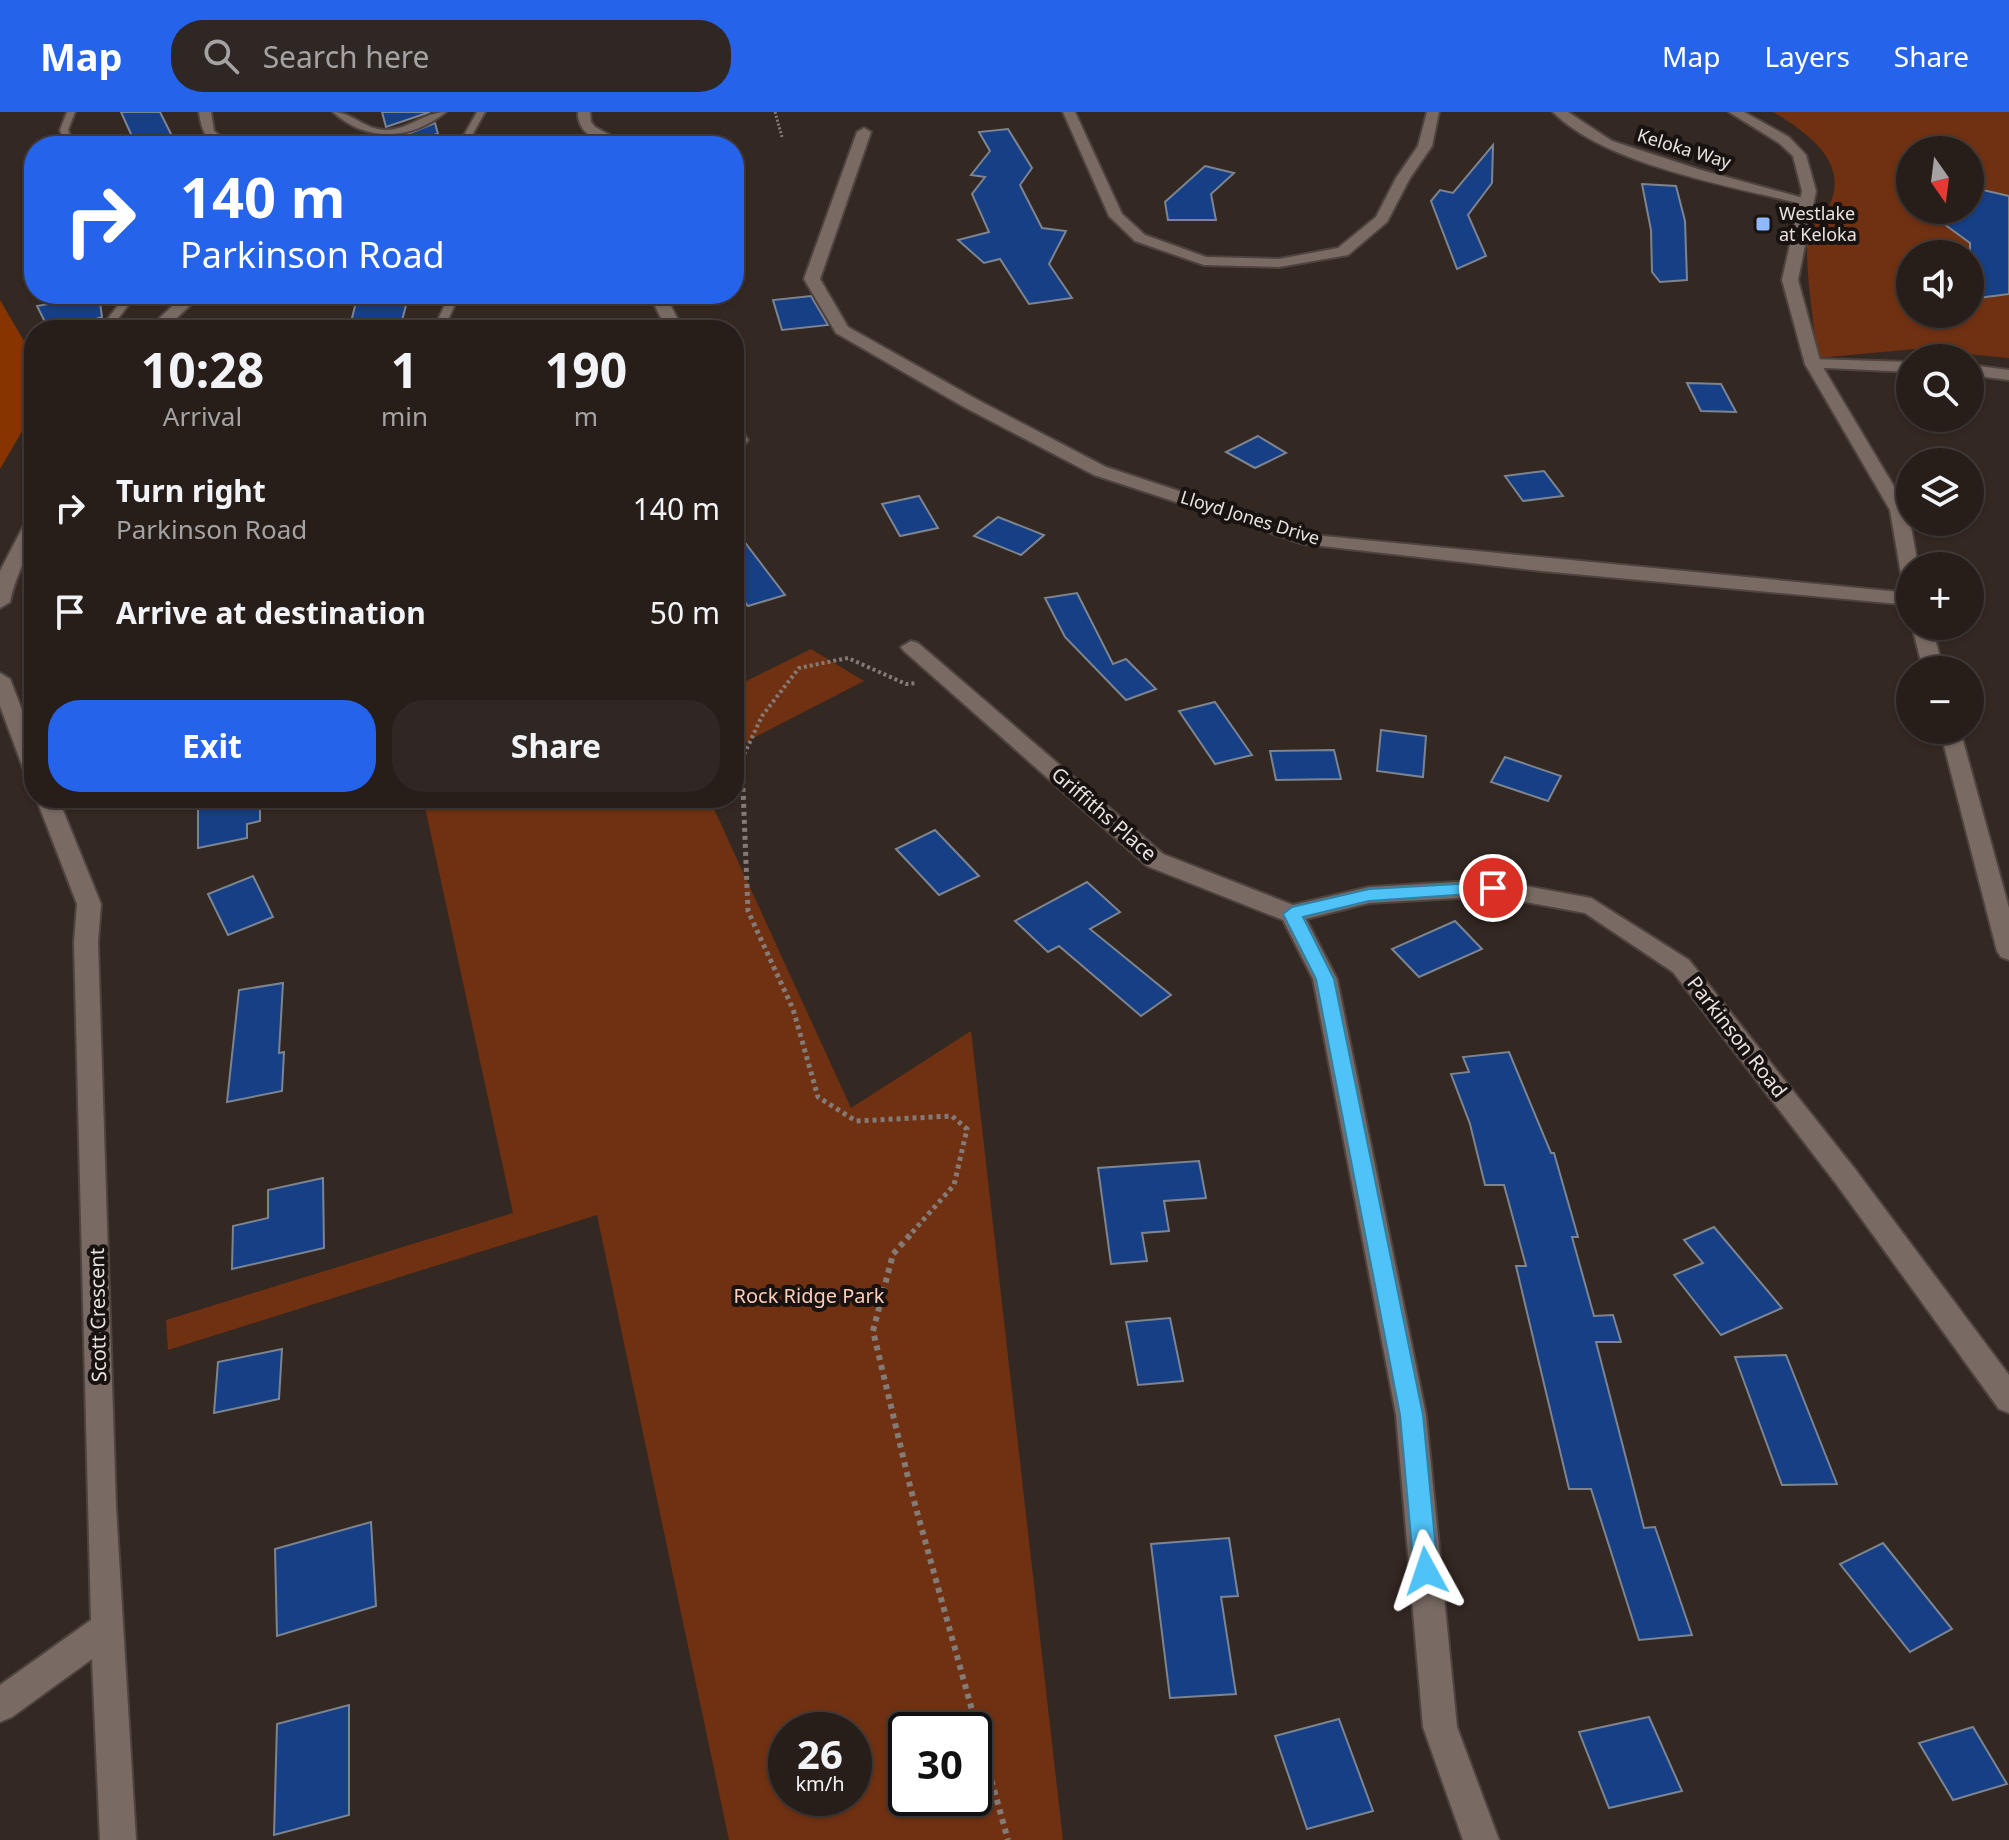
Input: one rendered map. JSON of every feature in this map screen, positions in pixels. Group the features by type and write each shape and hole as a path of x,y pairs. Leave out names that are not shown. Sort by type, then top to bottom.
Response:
{"street":[{"path":"205,112 208,132 213,136"},
{"path":"584,112 584,123 602,136"},
{"path":"1069,112 1116,216 1140,238 1204,261 1279,263 1343,252 1382,219 1403,178 1425,146 1433,112"},
{"name":"Keloka Way","path":"1559,112 1607,144 1696,173 1807,201"},
{"path":"1735,112 1784,140 1799,155 1809,191 1790,280 1813,364 1899,510 1906,552"},
{"name":"Lloyd Jones Drive","path":"864,132 812,279 842,330 970,403 1100,471 1311,540 1896,598"},
{"path":"166,320 183,304"},
{"path":"1813,364 1896,367"},
{"path":"1984,372 2009,375"},
{"path":"0,602 5,579 24,542"},
{"name":"Griffiths Place","path":"911,647 1155,860 1292,914"},
{"path":"0,679 24,742"},
{"path":"1954,744 2009,951"},
{"name":"Scott Crescent","path":"51,808 89,904 86,942 101,1507 118,1840"},
{"name":"Parkinson Road","path":"1292,914 1369,895 1493,888 1591,906 1681,966 1846,1177 2009,1399"},
{"path":"1292,914 1325,979 1411,1415 1440,1727 1481,1840"},
{"path":"0,1705 109,1627"}],"lane":[{"path":"66,136 64,130 71,112"},
{"path":"337,112 359,130 378,133 420,126 442,112"},
{"path":"468,136 481,112"},
{"path":"112,320 124,304"}],"path":[{"path":"775,112 782,137"},
{"path":"744,755 762,716 799,668 848,658 906,684 950,680"},
{"path":"744,808 748,911 793,1009 818,1097 856,1121 952,1116 967,1129 954,1185 893,1254 873,1331 911,1490 1008,1840"}],"green space":[{"path":"1773,112 2009,112 2009,358 1984,356 1984,344 1896,344 1896,351 1817,358 1807,241 1811,229 1826,211 1835,180 1824,152 1800,130"},
{"path":"811,649 864,681 744,743 744,682"},
{"name":"Rock Ridge Park","path":"425,808 714,808 851,1108 971,1031 1063,1840 729,1840 597,1215 168,1350 166,1320 513,1213"}],"shaded area":[{"path":"0,300 24,341 24,428 0,469"}],"building":[{"path":"121,112 160,112 172,136 132,136"},
{"path":"382,112 430,112 386,127"},
{"path":"435,123 438,134 396,136"},
{"path":"1008,129 1032,168 1020,185 1042,228 1066,231 1049,264 1072,298 1029,304 1000,259 984,263 958,240 989,232 972,194 985,177 971,175 990,151 979,132"},
{"path":"1493,145 1492,183 1468,215 1486,256 1457,269 1431,201 1440,190 1453,193"},
{"path":"1205,166 1234,173 1211,194 1216,220 1168,220 1165,202"},
{"path":"1642,184 1676,186 1685,221 1687,280 1660,282 1652,272 1651,230"},
{"path":"1984,190 2009,196 2009,294 1984,297 1984,240 1966,240 1944,224 1984,224"},
{"path":"811,296 828,325 782,330 773,300"},
{"path":"100,304 102,317 93,320 44,320 37,306"},
{"path":"356,304 406,304 402,320 352,320"},
{"path":"1687,383 1721,384 1736,412 1701,411"},
{"path":"1258,436 1286,453 1255,468 1226,452"},
{"path":"1544,471 1563,496 1523,501 1505,476"},
{"path":"919,496 938,528 900,536 882,504"},
{"path":"998,517 1044,535 1021,555 974,536"},
{"path":"744,541 785,595 748,606 744,601"},
{"path":"1077,593 1113,664 1126,659 1156,689 1126,700 1065,637 1045,598"},
{"path":"1215,702 1252,755 1215,764 1179,711"},
{"path":"1381,730 1426,736 1423,777 1377,771"},
{"path":"1334,750 1341,779 1276,780 1270,751"},
{"path":"1505,757 1561,776 1548,801 1491,782"},
{"path":"198,808 260,808 260,821 247,824 247,838 198,848"},
{"path":"935,830 979,876 939,895 896,849"},
{"path":"253,876 273,917 228,935 208,894"},
{"path":"1087,882 1120,912 1090,929 1171,995 1141,1016 1059,946 1048,952 1015,921"},
{"path":"1455,921 1482,949 1419,977 1392,949"},
{"path":"283,983 279,1053 284,1052 282,1091 227,1102 239,990"},
{"path":"1509,1052 1551,1153 1554,1153 1578,1237 1572,1237 1594,1316 1613,1315 1621,1342 1596,1342 1644,1528 1655,1527 1692,1635 1639,1640 1591,1489 1569,1489 1516,1266 1526,1266 1504,1185 1485,1185 1470,1124 1451,1074 1469,1072 1463,1057"},
{"path":"1199,1161 1206,1198 1164,1201 1169,1231 1142,1233 1147,1261 1111,1264 1098,1168"},
{"path":"323,1178 324,1248 232,1269 233,1226 268,1218 268,1190"},
{"path":"1714,1227 1782,1308 1721,1335 1674,1275 1703,1263 1684,1240"},
{"path":"1170,1318 1183,1381 1138,1385 1126,1322"},
{"path":"282,1349 279,1399 214,1413 218,1362"},
{"path":"1786,1355 1837,1484 1782,1485 1735,1357"},
{"path":"371,1522 376,1606 277,1636 275,1549"},
{"path":"1229,1538 1238,1596 1221,1597 1236,1694 1170,1698 1151,1544"},
{"path":"1883,1543 1952,1629 1910,1652 1840,1564"},
{"path":"349,1705 349,1815 274,1835 277,1724"},
{"path":"1649,1717 1682,1791 1609,1808 1579,1732"},
{"path":"1339,1719 1373,1811 1307,1829 1275,1736"},
{"path":"1973,1727 2007,1784 1953,1800 1919,1743"}],"place":[{"name":"Westlake at Keloka","path":"1763,224"}],"route":[{"path":"1426,1571 1411,1415 1325,979 1292,914 1369,895 1493,888"}]}
